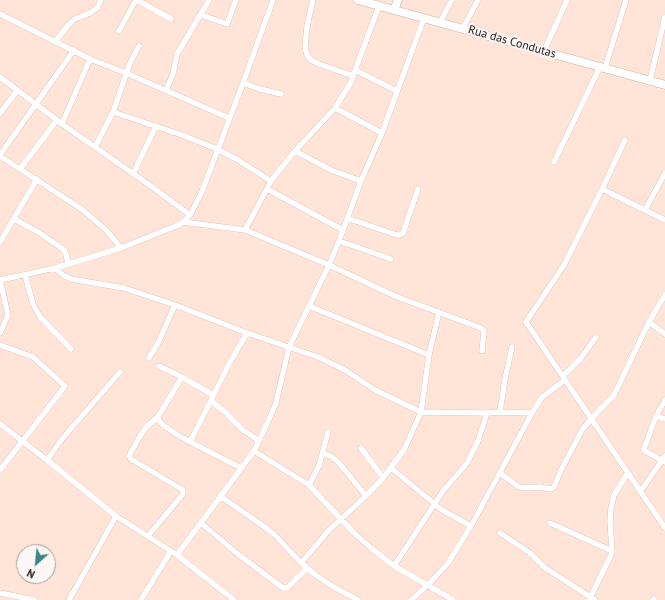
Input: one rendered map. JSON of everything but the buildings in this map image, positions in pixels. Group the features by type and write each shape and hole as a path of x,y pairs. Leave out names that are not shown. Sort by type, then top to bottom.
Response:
{"street":[{"path":"55,42 75,18 90,13 97,8 101,0"},
{"path":"119,31 136,0 171,19"},
{"path":"166,90 173,74 178,54 209,0"},
{"path":"201,15 227,24 236,0"},
{"path":"0,333 8,315 0,280 55,268 121,248 176,226 190,215 201,194 273,0"},
{"path":"313,0 307,26 305,47 307,55 311,60 319,64 354,74 397,91"},
{"name":"Rua das Condutas","path":"358,0 665,85"},
{"path":"394,10 398,0"},
{"path":"440,22 452,0"},
{"path":"463,28 478,0"},
{"path":"544,51 567,0"},
{"path":"554,162 602,67 626,0"},
{"path":"245,230 271,181 295,151 335,108 354,74 378,6"},
{"path":"0,14 74,50 90,60 126,73 229,118"},
{"path":"650,80 665,17"},
{"path":"177,555 254,452 276,403 289,347 339,242 361,181 382,133 424,18"},
{"path":"95,147 113,112 126,73 139,46"},
{"path":"74,50 0,155 82,210 107,231 121,248"},
{"path":"62,124 90,60"},
{"path":"0,77 62,124 190,215"},
{"path":"243,82 260,89 281,94"},
{"path":"0,112 17,91"},
{"path":"335,108 382,133"},
{"path":"113,112 156,126 217,149 238,160 271,181"},
{"path":"20,169 57,120"},
{"path":"133,174 156,126"},
{"path":"625,140 564,265 526,322 627,474 665,528"},
{"path":"295,151 331,170 361,181"},
{"path":"645,210 665,173"},
{"path":"0,242 37,179"},
{"path":"267,189 343,230"},
{"path":"347,218 400,235 403,233 418,189"},
{"path":"602,189 665,220"},
{"path":"14,220 38,232 63,249 66,254 68,264"},
{"path":"183,222 245,230 329,265 396,296 482,329 484,331 482,351"},
{"path":"339,242 391,259"},
{"path":"55,268 63,275 71,279 124,288 174,304 247,333 318,357 345,370 375,390 421,412 532,413"},
{"path":"25,275 33,304 40,317 71,349"},
{"path":"500,473 519,487 553,488 582,430 590,418 614,395 649,322 665,295"},
{"path":"149,358 158,343 174,304"},
{"path":"309,306 429,355"},
{"path":"302,563 340,519 366,496 383,478 404,450 421,412 429,355 439,312"},
{"path":"649,322 665,334"},
{"path":"190,442 247,333"},
{"path":"411,600 427,586 448,563 471,526 542,397 564,378 582,358 596,337"},
{"path":"0,345 32,357 66,386 0,470"},
{"path":"500,412 505,378 512,347"},
{"path":"159,366 182,377 212,398 243,430 259,441"},
{"path":"47,460 66,434 120,372"},
{"path":"148,536 184,492 131,459 129,456 146,428 157,418 182,377"},
{"path":"640,492 664,460 645,451 644,449 656,416 665,400"},
{"path":"394,566 446,487 467,463 478,441 487,413"},
{"path":"656,416 665,419"},
{"path":"157,418 163,425 179,436 242,468"},
{"path":"0,424 116,516 177,555 234,600"},
{"path":"309,485 319,466 328,432"},
{"path":"361,448 383,478"},
{"path":"254,452 309,485 340,519 371,548 394,566 453,600"},
{"path":"323,453 332,457 339,463 366,496"},
{"path":"391,468 445,512 471,526"},
{"path":"500,533 530,553 544,567 591,599 612,551 610,521 611,508 614,495 627,474"},
{"path":"220,496 270,532 307,568 332,586 358,600"},
{"path":"69,600 116,516"},
{"path":"201,523 239,555 284,588 287,588 307,568"},
{"path":"550,523 612,551"},
{"path":"141,600 171,551"},
{"path":"0,593 34,600"}]}
